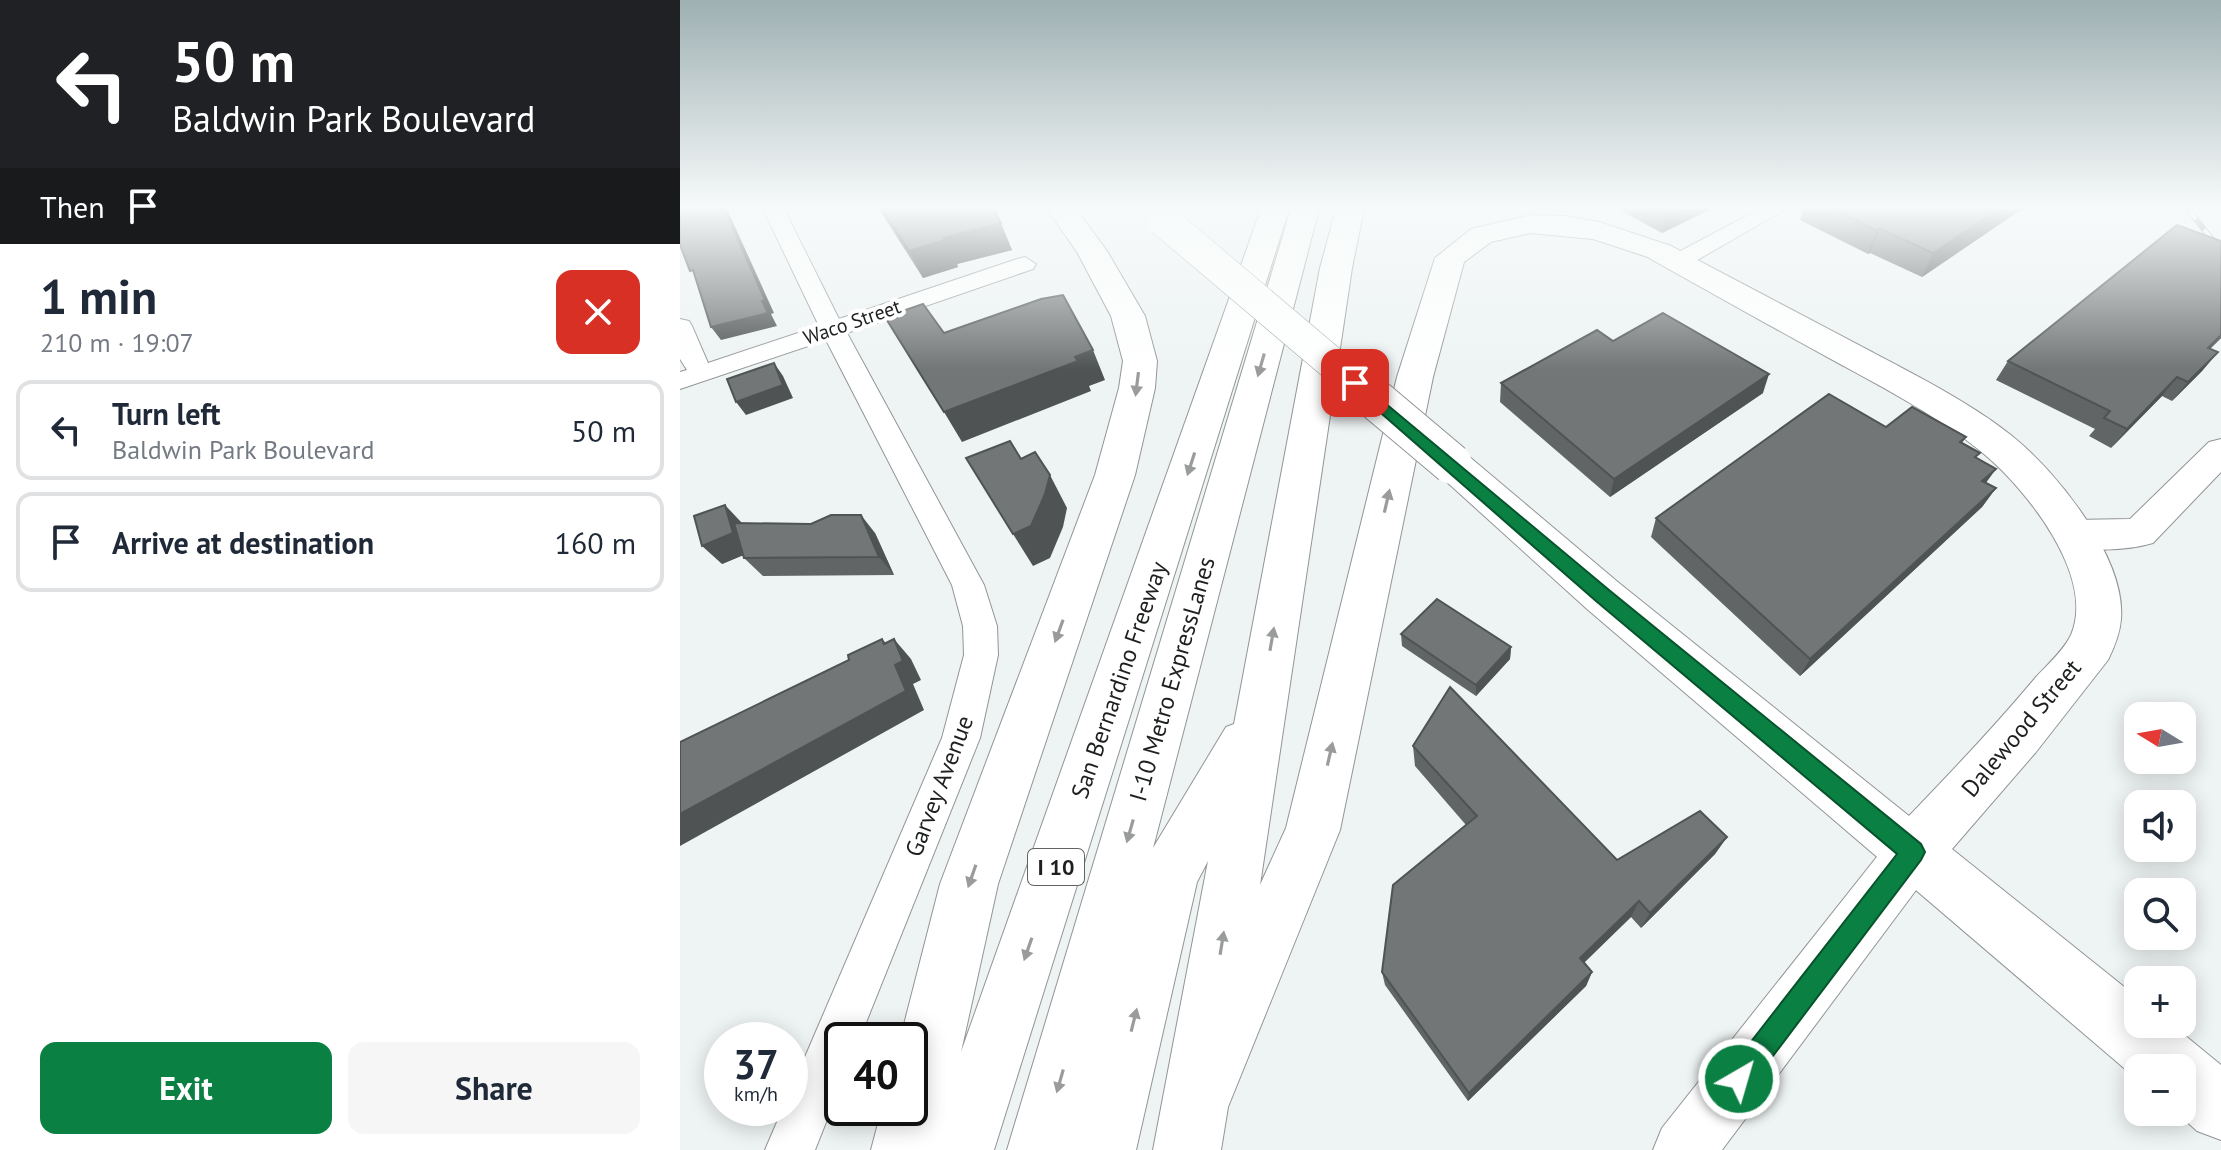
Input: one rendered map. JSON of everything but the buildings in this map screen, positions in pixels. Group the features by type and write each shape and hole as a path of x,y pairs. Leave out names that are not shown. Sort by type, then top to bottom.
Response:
{"main road":[{"path":"905,1150 969,884 1115,475 1137,388 1140,361 1128,316 1098,263"},
{"path":"1213,263 1603,596 2157,1054"},
{"name":"San Bernardino Freeway","path":"960,1150 1257,263"},
{"name":"I-10 Metro ExpressLanes","path":"1041,1150 1290,263"},
{"path":"1192,1126 1259,716 1338,263"},
{"path":"1192,1126 1313,830 1415,377 1449,263"},
{"name":"Dalewood Street","path":"1678,263 1950,411 1996,443 2034,478 2073,534 2096,591 2098,619 2091,646 2018,736 1913,852"},
{"path":"1102,1150 1170,874 1259,716"},
{"path":"2196,1086 2221,1107"}],"street":[{"name":"Garvey Avenue","path":"790,1150 961,738 981,655 980,626 968,585 800,263"},
{"name":"Waco Street","path":"691,378 1025,264"},
{"path":"680,326 690,355 691,378"},
{"path":"2073,534 2139,533 2221,451"},
{"name":"Dalewood Street","path":"1684,1150 1913,852"}],"route":[{"path":"1355,383 1603,596 1913,852 1739,1079"}]}
